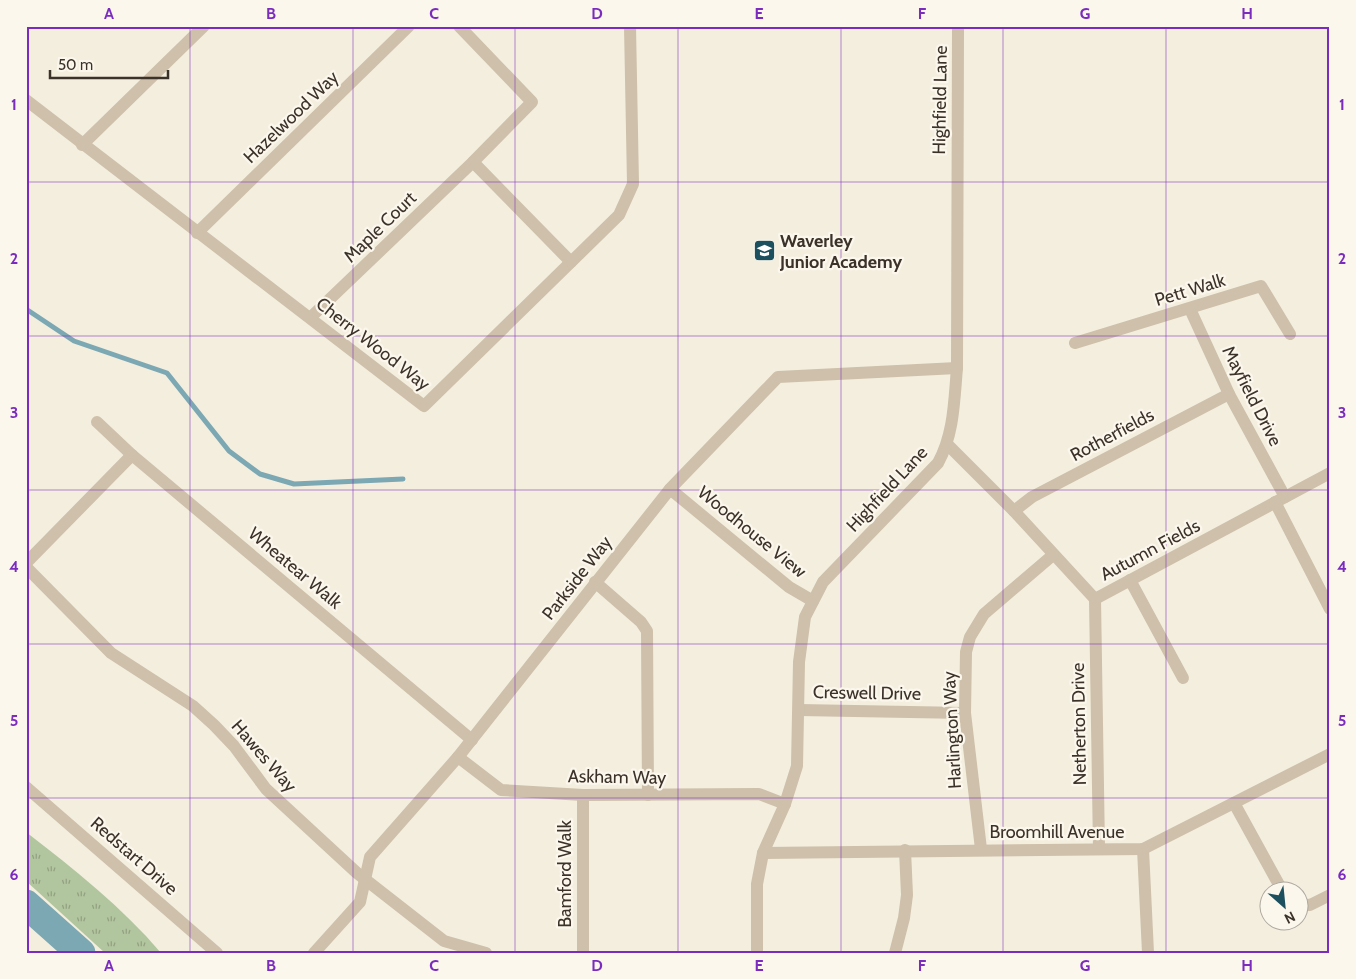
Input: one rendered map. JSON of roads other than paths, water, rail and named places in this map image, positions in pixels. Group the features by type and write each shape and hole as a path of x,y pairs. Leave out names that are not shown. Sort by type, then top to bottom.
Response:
{"street":[{"path":"82,145 204,26"},
{"name":"Hazelwood Way","path":"197,233 409,26"},
{"name":"Maple Court","path":"311,317 473,162 532,102 459,26"},
{"name":"Cherry Wood Way","path":"26,100 197,233 311,317 424,406 619,216 632,184 630,26"},
{"name":"Highfield Lane","path":"757,953 757,884 763,853 785,804 797,766 799,662 806,617 823,582 938,463 948,445 953,420 957,368 958,26"},
{"path":"473,162 571,262"},
{"name":"Pett Walk","path":"1075,343 1261,286 1290,334"},
{"name":"Mayfield Drive","path":"1190,309 1330,609"},
{"name":"Parkside Way","path":"314,953 360,902 370,857 472,740 670,488 778,377 957,368"},
{"name":"Rotherfields","path":"1014,511 1032,497 1229,394"},
{"name":"Wheatear Walk","path":"97,422 132,455 472,740"},
{"name":"Autumn Fields","path":"948,445 1014,511 1095,600 1330,473"},
{"path":"26,565 132,455"},
{"name":"Woodhouse View","path":"670,488 789,587 813,601"},
{"name":"Harlington Way","path":"981,850 965,713 966,652 976,626 984,614 1053,555"},
{"name":"Hawes Way","path":"26,565 111,653 192,706 214,725 234,746 266,789 364,879 444,941 486,953"},
{"path":"1130,580 1182,678"},
{"path":"595,582 641,622 646,631 648,795"},
{"name":"Netherton Drive","path":"1095,600 1099,849"},
{"name":"Creswell Drive","path":"798,710 965,713"},
{"name":"Broomhill Avenue","path":"763,853 905,850 1143,849 1330,754"},
{"name":"Askham Way","path":"458,757 501,790 583,795 759,794 785,804"},
{"name":"Redstart Drive","path":"26,787 217,953"},
{"name":"Bamford Walk","path":"583,795 583,953"},
{"path":"1234,803 1277,882"},
{"path":"1143,849 1148,953"},
{"path":"895,953 904,918 907,895 905,850"},
{"path":"1308,905 1330,895"}],"waterway":[{"path":"26,309 74,341 167,373 229,451 260,474 294,484 403,479"},
{"path":"26,904 81,953"}],"place":[{"name":"Waverley Junior Academy","path":"764,251"}]}
